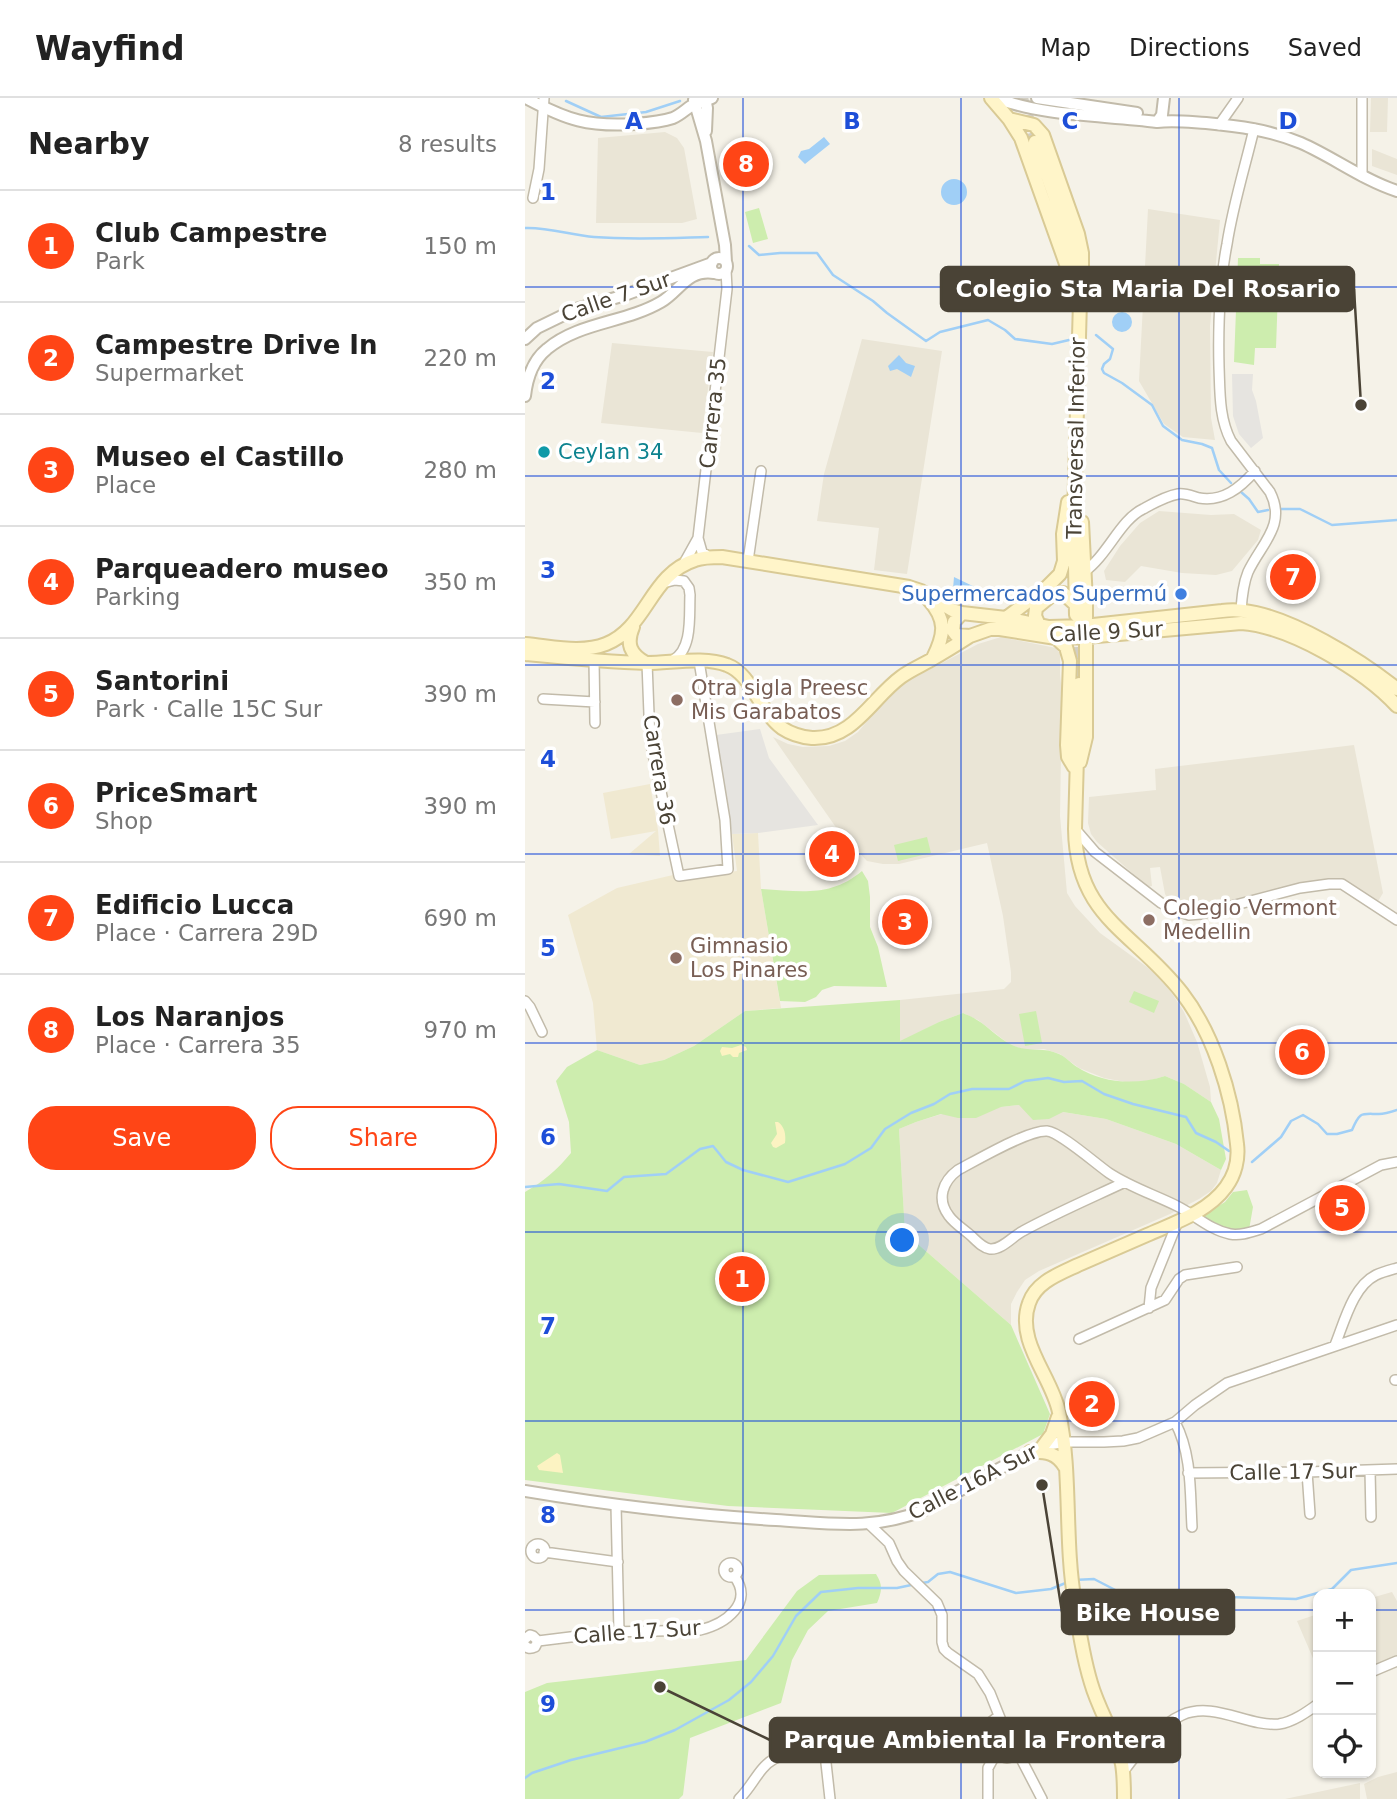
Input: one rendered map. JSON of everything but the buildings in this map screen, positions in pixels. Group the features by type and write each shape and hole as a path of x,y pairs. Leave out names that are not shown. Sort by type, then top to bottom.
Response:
{"main road":[{"path":"991,98 1009,119 1024,145 1071,278 1079,285 1083,272 1078,234 1043,135 1034,125 1009,119"},
{"name":"Transversal Inferior","path":"1035,142 1073,252 1080,301 1075,609 1063,593 1053,594 1036,608 1035,616 1039,625"},
{"path":"1006,618 1060,574 1064,561 1068,500 1075,490 1081,501 1086,618 1086,737 1083,755 1075,769"},
{"name":"Calle 9 Sur","path":"527,646 580,649 596,647 616,639 634,623 659,585 669,575 693,560 709,557 891,583 921,591 962,613 1085,631"},
{"path":"921,591 934,606 941,622 942,637 932,659"},
{"path":"962,613 954,622 953,631 956,635 970,636"},
{"path":"1249,615 1285,622 1361,664 1397,689"},
{"path":"1249,615 1328,655 1385,693 1397,706"},
{"name":"Calle 9 Sur","path":"527,646 594,660 724,663 741,674 764,710 777,724 800,737 815,738 828,737 854,724 903,676 970,636 991,629 1056,638 1085,631 1227,623 1249,615"},
{"path":"634,623 629,635 630,649 637,658 646,663"},
{"path":"1056,638 1066,647 1070,661 1066,745 1068,757 1075,769"},
{"path":"1079,684 1075,829 1077,859 1085,883 1101,910 1166,973 1202,1024 1216,1056 1233,1113 1238,1146 1233,1176 1220,1194 1198,1214 1178,1220 1044,1282 1033,1294 1027,1309 1031,1346 1059,1410 1072,1579 1090,1681 1119,1754 1123,1772 1123,1799"},
{"path":"1043,1446 1054,1429 1059,1410"},
{"path":"1030,1452 1053,1455 1065,1468"}],"street":[{"path":"526,98 544,103 579,121 615,125 670,119 702,100"},
{"path":"997,98 1039,109 1266,130 1300,142 1362,176 1397,191"},
{"path":"1037,98 1163,119"},
{"path":"1163,119 1164,98"},
{"path":"1219,124 1238,98"},
{"path":"1362,98 1362,176"},
{"name":"Carrera 35","path":"683,565 698,538 727,289 719,267 723,233 706,141 702,100"},
{"path":"533,198 540,169 544,103"},
{"path":"1249,615 1244,581 1276,519 1274,500 1226,432 1220,402 1219,328 1227,242 1254,129"},
{"name":"Calle 7 Sur","path":"525,339 537,328 576,309 692,271 719,267"},
{"name":"Calle 7 Sur","path":"525,396 527,377 545,349 574,333 663,301 689,278 719,267"},
{"path":"748,561 761,471"},
{"path":"1084,572 1106,552 1139,510 1176,495 1207,498 1225,495 1245,483 1255,471"},
{"path":"698,538 702,552 709,557"},
{"path":"659,585 675,580 684,581 690,595 687,643 678,658 669,663"},
{"path":"594,660 595,723"},
{"name":"Carrera 36","path":"646,663 651,748 679,876 728,869 725,820 699,662"},
{"path":"543,699 595,702"},
{"path":"1075,829 1095,852 1161,903 1189,915 1300,888 1342,884 1397,920"},
{"path":"1077,859 1085,853 1095,852"},
{"path":"525,1001 542,1032"},
{"path":"1125,1182 1044,1220 1000,1247 991,1249 983,1247 949,1217 942,1191 950,1176 958,1170 1027,1136 1044,1131 1052,1132 1112,1175 1198,1214 1213,1229 1233,1235 1261,1229 1381,1165 1397,1162"},
{"path":"1149,1308 1151,1288 1178,1220"},
{"path":"1164,1227 1170,1239"},
{"path":"1079,1339 1169,1297 1175,1284 1185,1275 1237,1267"},
{"path":"1335,1346 1357,1293 1364,1283 1376,1275 1397,1268"},
{"name":"Calle 16A Sur","path":"525,1490 616,1505 732,1517 869,1524 924,1510 1043,1446 1063,1442 1123,1441 1138,1438 1175,1422 1227,1383 1397,1325"},
{"path":"1340,1333 1347,1342"},
{"path":"1175,1422 1186,1450 1192,1527"},
{"name":"Calle 17 Sur","path":"1188,1473 1397,1469"},
{"path":"1370,1470 1371,1517"},
{"path":"1307,1472 1310,1514"},
{"path":"616,1505 619,1632"},
{"path":"869,1524 889,1543 897,1562 933,1597 941,1609 941,1642 944,1648 978,1674 990,1693 1007,1750 1023,1761 1042,1799"},
{"path":"544,1552 618,1562"},
{"name":"Calle 17 Sur","path":"538,1641 619,1632 699,1630 719,1624 733,1614 741,1597 740,1583 734,1576"},
{"name":"Calle 17 Sur","path":"525,1639 533,1636 538,1641"},
{"name":"Calle 17 Sur","path":"525,1645 532,1649 538,1641"},
{"path":"1376,1670 1397,1661"},
{"path":"1123,1772 1167,1724 1185,1713 1212,1712 1280,1724 1299,1717 1313,1707"},
{"path":"739,1799 768,1763 777,1757 931,1745 1001,1723"},
{"path":"1114,1742 1146,1744"},
{"path":"988,1799 987,1775 991,1762 1007,1750"},
{"path":"825,1754 830,1799"}],"shaded area":[{"path":"1371,98 1388,98 1387,132 1370,132"},
{"path":"665,132 677,138 684,148 697,219 682,223 596,223 598,138"},
{"path":"1372,149 1397,159 1397,175 1372,166"},
{"path":"1148,209 1220,220 1210,326 1211,418 1215,440 1183,437 1164,424 1139,381"},
{"path":"862,339 942,351 907,574 874,570 879,528 817,521 824,474"},
{"path":"612,343 713,352 702,433 601,423"},
{"path":"1232,374 1253,374 1252,390 1263,438 1251,448 1239,434 1233,416"},
{"path":"1159,511 1234,514 1261,530 1258,540 1232,571 1216,575 1141,566 1125,582 1106,580 1104,571 1120,546 1140,523"},
{"path":"1001,637 1056,648 1060,654 1060,816 1067,893 1075,906 1100,933 1147,967 1163,981 1173,995 1197,1042 1210,1087 1211,1102 1184,1084 1165,1076 1130,1083 1104,1078 1079,1068 1060,1054 1044,1049 1025,1050 1009,1044 978,1020 963,1013 900,1042 900,1000 1004,989 1011,982 1003,916 987,843 899,864 867,861 835,826 773,737 803,747 829,746 845,741 858,732 888,696 902,684 978,644"},
{"path":"760,729 769,758 818,825 732,834 716,735"},
{"path":"1354,745 1383,893 1377,903 1343,880 1299,884 1200,909 1184,908 1170,902 1165,894 1160,867 1150,868 1152,886 1148,887 1091,834 1088,823 1089,797 1156,790 1155,769"},
{"path":"650,784 660,856 629,854 656,831 611,839 603,793"},
{"name":"Gimnasio Los Pinares","path":"758,833 761,889 781,1008 745,1011 694,1046 664,1060 640,1065 597,1050 593,1003 568,915 617,888 673,875 675,880 737,871 732,834"},
{"path":"833,837 847,860 828,868 818,846"},
{"path":"1019,1105 1106,1119 1176,1144 1221,1170 1211,1191 1199,1199 1039,1271 1025,1280 1011,1304 1011,1325 905,1233 899,1129 942,1114"},
{"path":"1392,1592 1397,1601 1397,1657 1376,1665 1376,1652 1376,1597"},
{"path":"1313,1616 1313,1658 1297,1621"},
{"path":"1397,1772 1397,1799 1367,1799 1364,1784"},
{"path":"1360,1783 1360,1799 1285,1799"}],"green space":[{"path":"759,208 768,239 753,243 745,212"},
{"path":"1238,258 1260,258 1260,264 1279,264 1276,348 1255,348 1254,365 1234,362"},
{"path":"927,837 931,853 898,861 894,845"},
{"path":"862,871 868,881 870,927 878,947 887,987 834,986 822,990 816,997 805,1002 780,1001 761,889 826,889 850,880"},
{"path":"1134,991 1159,1001 1154,1013 1129,1002"},
{"path":"900,1000 900,1041 963,1013 1012,1045 1053,1052 1098,1077 1132,1082 1165,1076 1184,1084 1211,1102 1219,1119 1226,1159 1221,1170 1176,1144 1106,1119 1063,1112 1049,1119 1033,1120 1019,1105 1001,1107 976,1118 941,1114 899,1129 905,1233 1011,1325 1050,1414 1043,1434 892,1513 728,1506 525,1480 525,1192 550,1175 571,1153 569,1122 556,1081 567,1067 597,1050 640,1065 664,1060 694,1046 745,1011"},
{"path":"1036,1011 1042,1043 1025,1046 1019,1014"},
{"path":"1247,1190 1253,1207 1249,1230 1224,1228 1202,1216 1225,1202 1233,1192"},
{"path":"876,1574 881,1588 877,1603 828,1611 808,1630 792,1660 781,1703 690,1738 683,1795 679,1799 525,1799 525,1692 547,1683 746,1660 797,1591 819,1575"}],"sand":[{"path":"741,1045 747,1050 739,1053 738,1057 730,1054 722,1056 722,1047"},
{"path":"775,1122 785,1131 785,1143 776,1148 771,1143 777,1134"},
{"path":"557,1453 560,1455 563,1473 539,1470 537,1466"}],"water":[{"path":"824,137 830,144 805,164 798,157 801,151 809,149"},
{"path":"954,179 963,183 967,192 963,201 954,205 945,201 941,192 945,183"},
{"path":"1032,291 1040,291 1046,301 1040,311 1032,311 1026,305 1026,297"},
{"path":"1122,312 1129,315 1132,322 1129,329 1122,332 1115,329 1112,322 1115,315"},
{"path":"899,355 906,363 915,366 911,377 897,369 890,371 888,366"},
{"path":"954,577 979,589 976,597 953,589"}],"waterway":[{"path":"566,101 601,117 646,112 680,101"},
{"path":"525,228 608,238 708,237"},
{"path":"749,246 759,255 817,253 833,275 926,341 940,332 988,320 1015,339 1052,344 1069,340"},
{"path":"1096,335 1113,349 1110,359 1102,369 1104,373 1152,405 1163,426 1182,440 1212,448 1219,470 1231,483"},
{"path":"1241,492 1258,512 1268,510"},
{"path":"1281,509 1300,509 1332,525 1397,520"},
{"path":"525,1187 559,1184 607,1191 624,1177 666,1174 700,1149 713,1146 726,1162 743,1170 788,1182 845,1164 871,1148 885,1129 950,1094 972,1089 1009,1089 1025,1081 1048,1078 1064,1082 1082,1081 1104,1094 1186,1117 1196,1133 1229,1151"},
{"path":"1252,1162 1281,1137 1291,1121 1303,1115 1318,1124 1327,1134 1337,1134 1352,1130 1362,1115 1397,1110"},
{"path":"1074,1580 1094,1579 1123,1594 1296,1599 1332,1589 1351,1570 1397,1563"},
{"path":"922,1583 938,1574 950,1572 1016,1593 1051,1589 1068,1582"},
{"path":"525,1778 532,1773 571,1760 645,1742 675,1730 729,1700 751,1682 773,1656 796,1616 821,1592 897,1588 916,1584"}],"tunnel":[{"path":"1022,98 1035,142"},
{"path":"1077,629 1079,684"}],"place":[{"name":"Los Naranjos","path":"746,164"},
{"name":"Colegio Sta Maria Del Rosario","path":"1361,405"},
{"name":"Ceylan 34","path":"544,452"},
{"name":"Edificio Lucca","path":"1293,577"},
{"name":"Supermercados Supermú","path":"1181,594"},
{"name":"Otra sigla Preesc Mis Garabatos","path":"677,700"},
{"name":"Parqueadero museo","path":"832,854"},
{"name":"Colegio Vermont Medellin","path":"1149,920"},
{"name":"Museo el Castillo","path":"905,922"},
{"name":"Gimnasio Los Pinares","path":"676,958"},
{"name":"PriceSmart","path":"1302,1052"},
{"name":"Santorini","path":"1342,1208"},
{"name":"Club Campestre","path":"742,1279"},
{"name":"Campestre Drive In","path":"1092,1404"},
{"name":"Bike House","path":"1042,1485"},
{"name":"Parque Ambiental la Frontera","path":"660,1687"}]}
